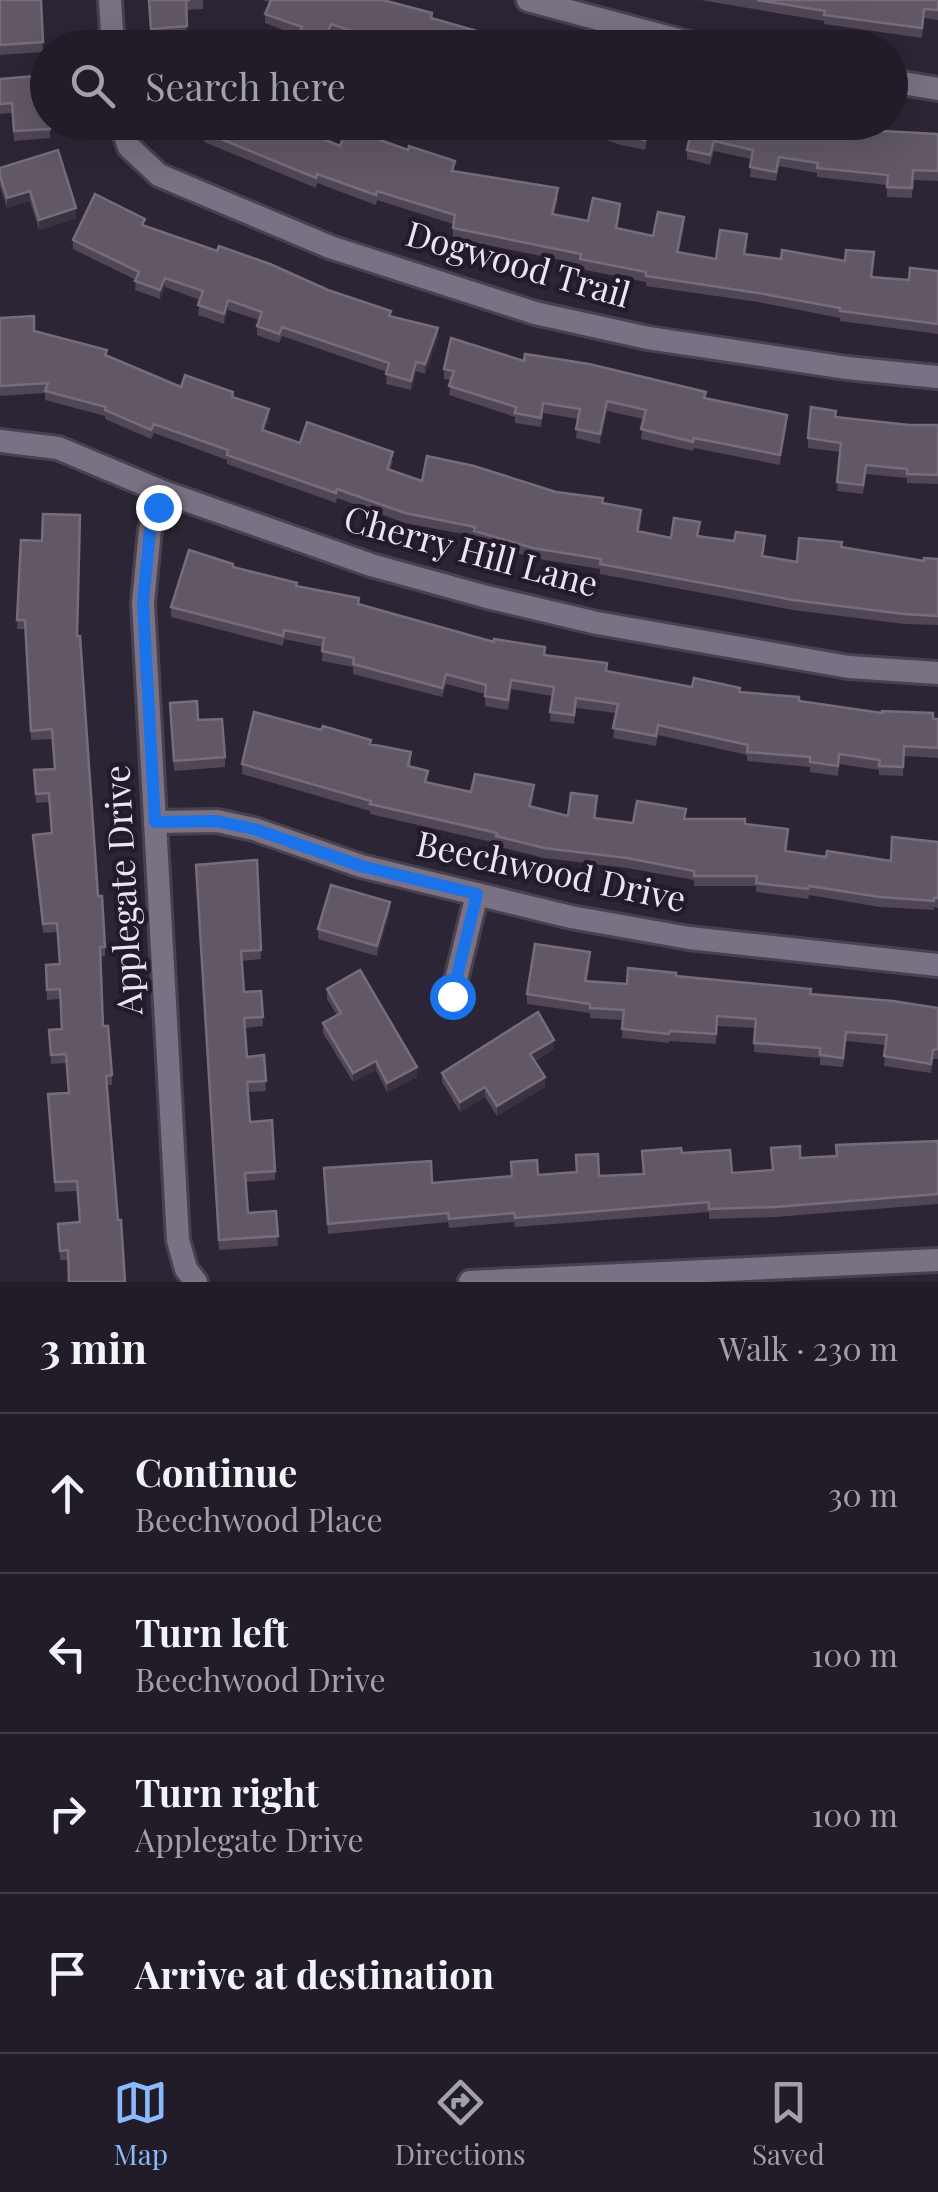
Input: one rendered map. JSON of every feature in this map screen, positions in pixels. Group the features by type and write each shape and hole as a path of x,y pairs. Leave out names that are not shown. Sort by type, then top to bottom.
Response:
{"street":[{"path":"110,0 112,30"},
{"path":"528,0 640,30"},
{"path":"908,84 938,89"},
{"name":"Dogwood Trail","path":"126,140 159,175 330,246 535,313 648,338 938,378"},
{"name":"Cherry Hill Lane","path":"0,441 58,448 163,492 371,565 487,598 597,623 849,668 938,673"},
{"name":"Applegate Drive","path":"163,492 150,530 143,603 178,1240 186,1270 196,1282"},
{"name":"Beechwood Drive","path":"155,822 216,821 254,829 361,866 571,917 690,938 938,965"},
{"path":"452,996 477,894"},
{"path":"470,1282 938,1260"}],"building":[{"path":"0,0 41,0 42,30 30,30 30,43 0,45"},
{"path":"149,0 186,0 187,26 151,29"},
{"path":"271,0 383,0 432,13 431,18 473,30 349,30 331,24 329,30 301,30 302,27 265,14"},
{"path":"757,0 938,0 938,10 924,9 922,28 824,15 825,11"},
{"path":"30,76 30,130 14,131 12,103 0,104 0,79"},
{"path":"908,132 938,134 938,171 913,170 912,188 887,187 888,175 817,168 818,163 779,157 776,172 750,167 753,150 714,141 710,155 687,150 689,140 908,140"},
{"path":"223,140 326,140 340,146 342,140 380,140 408,150 409,146 455,161 452,171 558,188 552,214 588,221 593,198 620,204 616,228 653,236 658,212 684,217 677,252 716,259 720,230 747,234 744,254 781,259 782,250 845,261 846,250 874,252 871,277 909,280 910,268 938,271 938,324 840,311 758,293 646,276 646,272 580,259 581,254 453,228 455,215 377,191 376,195 317,174 316,178"},
{"path":"58,150 76,208 39,220 30,191 7,198 0,168"},
{"path":"95,194 145,219 142,225 217,251 219,246 391,311 389,316 438,328 425,364 416,362 411,381 386,374 389,363 282,327 279,334 257,326 262,312 228,300 224,314 198,305 203,291 165,278 160,290 135,281 139,272 73,240"},
{"path":"34,316 34,331 107,350 105,355 181,387 185,375 269,409 262,430 300,443 307,422 393,452 387,469 422,481 427,456 474,466 556,492 603,498 602,503 641,510 637,531 671,538 674,518 700,522 697,536 734,541 736,532 765,536 762,556 797,562 799,538 842,542 841,547 924,561 938,559 938,616 793,600 533,548 474,531 475,527 405,513 337,489 336,493 227,455 228,450 154,424 151,430 105,410 106,407 45,391 48,383 0,386 0,318"},
{"path":"451,338 524,361 525,354 589,364 706,392 704,398 787,415 780,455 694,438 693,442 641,429 646,410 607,401 600,434 576,429 580,409 543,403 541,418 515,413 516,407 449,386 454,371 444,369"},
{"path":"811,407 836,411 835,417 938,425 938,475 907,474 907,469 866,465 863,485 837,482 841,443 808,438"},
{"path":"43,514 80,515 77,636 98,896 102,896 103,1026 108,1026 112,1075 106,1076 125,1282 69,1282 68,1250 60,1251 58,1224 80,1222 77,1181 55,1182 48,1094 69,1093 66,1054 51,1055 49,1030 62,1029 60,989 47,990 46,965 60,964 57,923 43,924 33,835 52,833 49,793 36,794 34,770 55,769 52,729 31,731 25,620 17,620 21,540 42,541"},
{"path":"189,550 233,567 297,583 296,586 359,598 358,604 494,642 545,647 544,655 607,663 606,671 692,687 694,678 740,688 739,692 799,697 799,701 882,713 933,713 933,719 938,719 938,748 904,746 903,767 879,766 880,760 839,754 838,766 810,762 810,757 747,752 748,745 658,725 656,736 613,728 618,704 576,698 574,715 550,712 554,687 511,680 508,700 485,696 486,685 446,674 442,688 353,664 354,658 322,651 324,638 284,630 283,636 171,607"},
{"path":"197,701 198,720 222,719 225,757 174,761 170,703"},
{"path":"254,712 321,730 323,726 371,740 370,744 411,752 408,766 428,771 425,782 471,792 475,774 534,785 529,806 568,816 571,793 597,796 594,818 633,823 637,801 686,809 684,819 745,819 745,824 788,829 785,851 826,857 827,851 891,861 892,837 938,842 938,898 934,901 880,897 756,883 757,876 694,876 694,871 627,858 544,848 496,836 497,833 370,804 371,801 242,764"},
{"path":"257,860 261,950 241,951 244,992 261,991 263,1017 244,1018 247,1057 264,1055 266,1081 247,1082 250,1122 272,1120 275,1171 245,1173 248,1213 276,1211 278,1236 219,1240 196,865"},
{"path":"331,885 390,902 377,946 318,929"},
{"path":"535,944 590,952 585,981 627,984 628,968 938,1008 938,1049 933,1050 931,1064 884,1056 887,1035 846,1032 843,1058 820,1055 820,1048 754,1043 756,1019 717,1016 716,1034 622,1029 624,1010 590,1008 590,1004 527,994"},
{"path":"360,970 417,1067 387,1083 376,1061 353,1073 323,1023 341,1013 327,989"},
{"path":"538,1012 554,1040 530,1054 545,1077 497,1106 485,1087 460,1102 442,1073"},
{"path":"938,1141 938,1194 775,1207 709,1209 709,1202 515,1218 514,1213 449,1219 448,1213 328,1224 324,1168 431,1161 432,1183 512,1176 511,1162 537,1160 538,1175 577,1172 576,1155 598,1154 599,1176 644,1174 642,1151 681,1148 682,1153 730,1150 732,1173 773,1170 771,1148 800,1146 800,1158 837,1156 836,1145"}],"route":[{"path":"158,507 150,530 143,603 155,822 216,821 254,829 361,866 477,894 452,996"}]}
